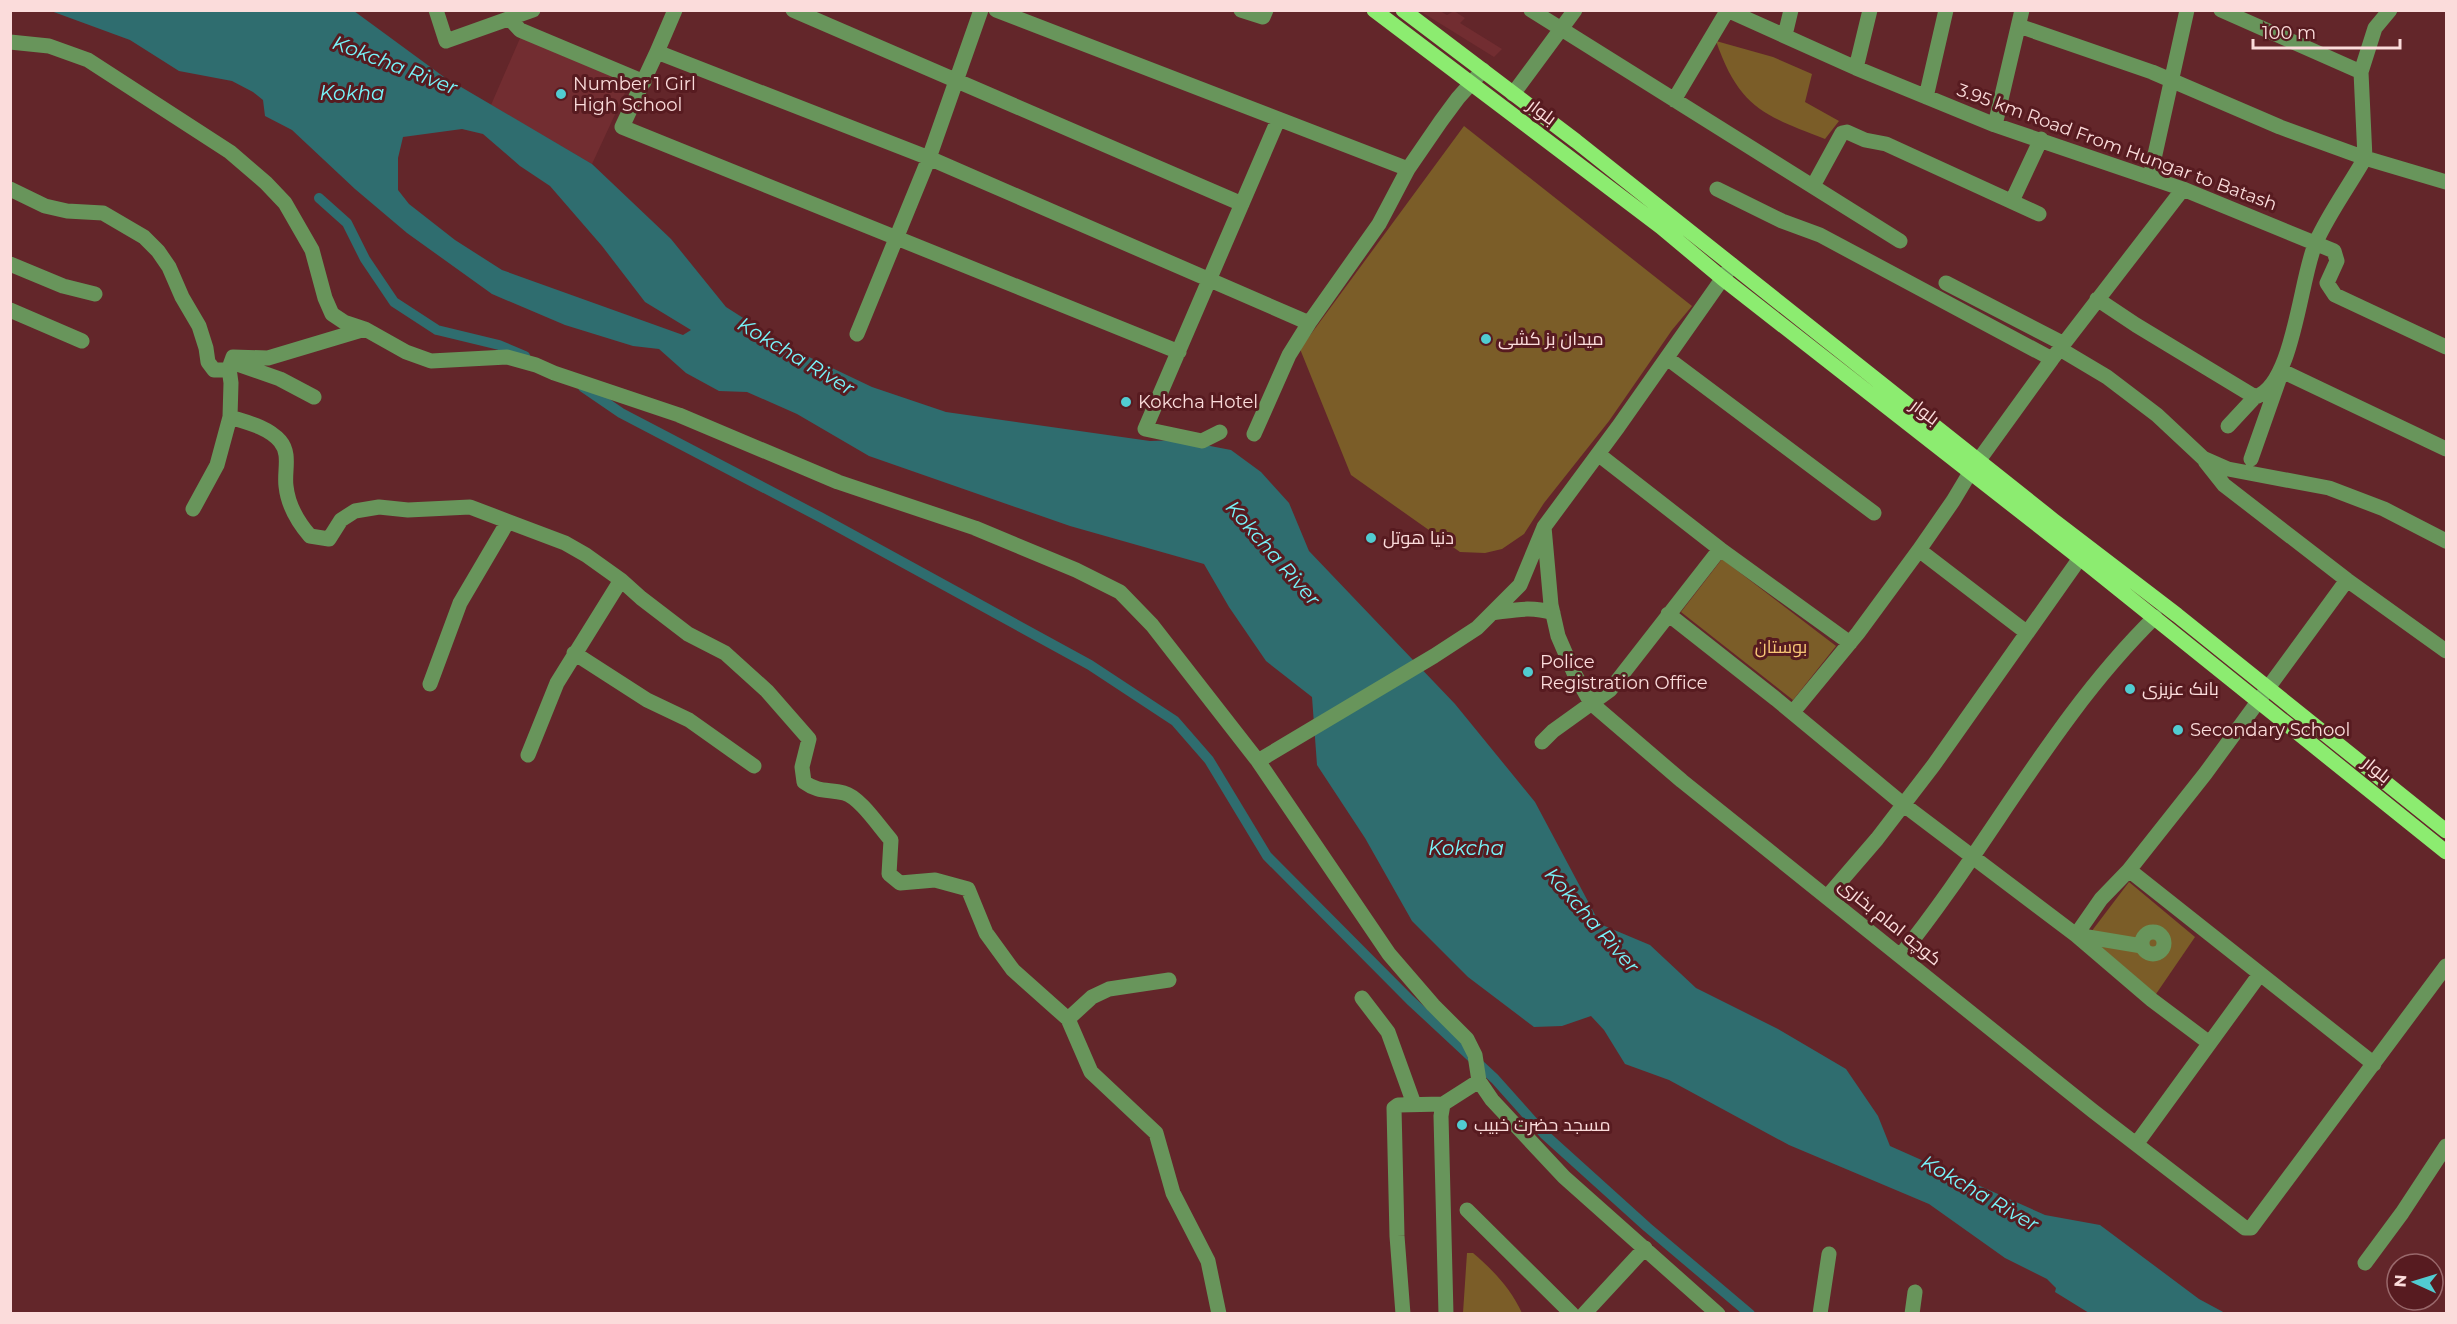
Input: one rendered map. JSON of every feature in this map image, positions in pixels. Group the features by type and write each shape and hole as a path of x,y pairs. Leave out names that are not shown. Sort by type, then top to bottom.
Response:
{"main road":[{"name":"بلوار","path":"1374,10 1662,227 1722,278 1866,392 1974,466"},
{"name":"بلوار","path":"1403,10 1576,141 1732,265 1974,466 2264,694 2446,831"},
{"name":"بلوار","path":"2049,525 2080,558 2155,617 2264,694 2446,852"}],"street":[{"path":"436,10 446,41 533,10"},
{"path":"675,10 622,127 1179,352"},
{"path":"793,10 1242,204"},
{"path":"857,334 929,158 958,81 981,10"},
{"path":"996,10 1408,170"},
{"path":"1241,10 1263,17 1266,10"},
{"path":"1531,10 1900,240"},
{"path":"1513,94 1562,31 1575,10"},
{"path":"1785,35 1791,10"},
{"path":"1856,68 1870,10"},
{"path":"1926,97 1946,10"},
{"path":"1995,125 2022,10"},
{"path":"2150,177 2187,10"},
{"path":"2222,10 2361,72"},
{"path":"2251,459 2282,371 2315,243 2365,158 2361,72 2375,28 2390,10"},
{"path":"1674,100 1727,11"},
{"name":"3.95 km Road From Hungar to Batash","path":"1727,11 1856,68 1995,125 2183,189 2334,251 2337,261 2327,283 2335,295 2446,347"},
{"path":"510,19 520,30 644,82"},
{"path":"2019,26 2172,80 2280,127 2365,158 2446,182"},
{"path":"10,42 49,46 88,60 230,152 285,203 312,250 325,298 332,314 344,322 365,328 406,352 431,361 507,357 536,365 679,415 838,482 975,528 1076,570 1120,592 1152,625 1258,760 1389,954 1432,1005 1467,1039 1475,1055 1479,1081 1492,1100 1564,1177 1718,1314"},
{"path":"657,52 929,158 1309,323"},
{"path":"1254,434 1289,355 1309,323 1379,224 1408,170 1458,98 1483,70"},
{"path":"1220,432 1202,441 1145,429 1278,120"},
{"path":"1813,186 1845,132 1865,141 1886,144 2039,214"},
{"path":"2012,201 2041,140"},
{"path":"10,189 45,206 67,211 104,213 144,237 158,250 169,267 182,297 199,326 210,367 223,370 230,365"},
{"path":"1717,189 1782,221 1820,235 2059,351"},
{"path":"1793,712 1850,643 1919,550 1974,466 2097,298 2183,189"},
{"path":"10,264 63,286 95,294"},
{"path":"1258,760 1477,628 1520,585 1544,527 1732,265"},
{"path":"1946,282 2107,378 2157,415 2203,458 2224,485 2347,580 2446,651"},
{"path":"2097,298 2136,325 2255,397"},
{"path":"10,309 82,342"},
{"path":"193,509 217,465 230,417 230,365 233,357 268,358 365,328"},
{"path":"1667,358 1874,513"},
{"path":"230,365 280,379 314,397"},
{"path":"2228,426 2255,397 2265,393 2282,371"},
{"path":"2282,371 2446,449"},
{"path":"230,417 261,428 280,440 287,452 286,485 291,508 309,537 329,539 341,520 355,511 379,507 408,510 470,507 565,543 586,555 688,634 725,653 767,692 809,739 802,766 804,782 814,789 847,794 862,806 891,840 890,874 900,883 934,880 968,889 986,933 1013,970 1068,1019 1091,1072 1156,1133 1173,1193 1208,1261 1219,1314"},
{"path":"1598,454 1720,549 1850,643"},
{"path":"2203,458 2228,469 2329,488 2384,509 2446,541"},
{"path":"430,684 460,603 507,522"},
{"name":"کوچه امام بخاری","path":"1544,527 1553,614 1558,636 1574,673 1591,703 1682,781 2244,1228 2251,1228 2374,1064"},
{"path":"1542,742 1611,690 1720,549"},
{"path":"1919,550 2026,632"},
{"path":"1827,897 1934,766 2080,558"},
{"path":"528,756 557,683 621,580"},
{"path":"2076,935 2101,899 2129,870 2205,774 2347,580"},
{"path":"1492,613 1536,608 1553,614"},
{"path":"1668,614 1793,712 1904,804 2076,935 2152,1000 2208,1042"},
{"path":"1900,956 1922,929 2034,764 2115,657 2155,617"},
{"path":"574,653 647,700 689,720 754,766"},
{"path":"2129,870 2374,1064 2446,966"},
{"path":"2076,935 2142,946"},
{"path":"2137,1143 2208,1042 2260,974"},
{"path":"1068,1019 1092,998 1108,989 1169,980"},
{"path":"1362,998 1388,1032 1414,1104"},
{"path":"1403,1314 1397,1236 1394,1108 1398,1105 1443,1104 1479,1081"},
{"path":"1443,1104 1441,1116 1446,1314"},
{"path":"2365,1263 2402,1213 2446,1146"},
{"path":"1467,1210 1572,1314"},
{"path":"1584,1314 1645,1248"},
{"path":"1820,1314 1829,1254"},
{"path":"1912,1314 1915,1292"}],"shaded area":[{"path":"1420,11 1440,11 1447,15 1454,11 1465,18 1460,23 1502,49 1494,57"},
{"name":"Number 1 Girl High School","path":"521,36 630,82 592,164 491,105"}],"green space":[{"path":"1716,41 1773,57 1812,74 1805,102 1839,121 1825,139 1769,115 1744,95 1734,81"},
{"name":"میدان بز کشی","path":"1464,126 1692,306 1672,330 1609,421 1544,503 1524,534 1502,549 1485,553 1460,552 1351,475 1300,349"},
{"name":"بوستان","path":"1722,559 1836,646 1793,700 1681,612"},
{"path":"2129,882 2195,937 2156,994 2088,936"},
{"path":"1467,1253 1473,1253 1494,1273 1513,1296 1522,1313 1463,1313"}],"water":[{"name":"Kokcha","path":"51,11 354,11 444,77 592,164 671,239 726,307 790,348 872,387 946,412 1150,441 1179,440 1231,450 1261,472 1289,503 1309,551 1455,704 1535,802 1600,924 1650,945 1696,988 1778,1029 1846,1069 1878,1116 1890,1146 2045,1215 2100,1225 2199,1299 2225,1313 2089,1313 2055,1292 2056,1288 2047,1279 2005,1258 1929,1204 1789,1145 1669,1080 1625,1064 1604,1030 1591,1016 1562,1026 1534,1027 1468,977 1412,921 1365,838 1317,765 1312,697 1266,661 1229,607 1204,564 1070,526 869,456 797,414 747,392 719,391 686,373 659,349 633,346 565,325 492,294 407,233 355,189 292,130 265,116 263,100 253,92 232,81 179,71 130,40","holes":["462,129 483,134 520,166 550,186 602,246 645,302 691,330 683,335 502,270 455,240 409,204 398,190 398,158 403,137"]}],"waterway":[{"path":"319,198 347,223 365,259 394,302 437,330 499,345 525,356"},
{"path":"583,387 621,413 820,517 1090,665 1175,721 1209,760 1267,856 1410,1000 1495,1079 1544,1134 1647,1227 1750,1314"}],"place":[{"name":"Number 1 Girl High School","path":"561,94"},
{"name":"میدان بز کشی","path":"1486,339"},
{"name":"Kokcha Hotel","path":"1126,402"},
{"name":"دنیا هوتل","path":"1371,538"},
{"name":"Police Registration Office","path":"1528,672"},
{"name":"بانک عزیزی","path":"2130,689"},
{"name":"Secondary School","path":"2178,730"},
{"name":"مسجد حضرت خبیب","path":"1462,1125"}],"water label":[{"name":"Kokcha River","path":"395,65"},
{"name":"Kokha","path":"352,93"},
{"name":"Kokcha River","path":"796,356"},
{"name":"Kokcha River","path":"1273,553"},
{"name":"Kokcha River","path":"1592,920"},
{"name":"Kokcha River","path":"1980,1193"}]}
